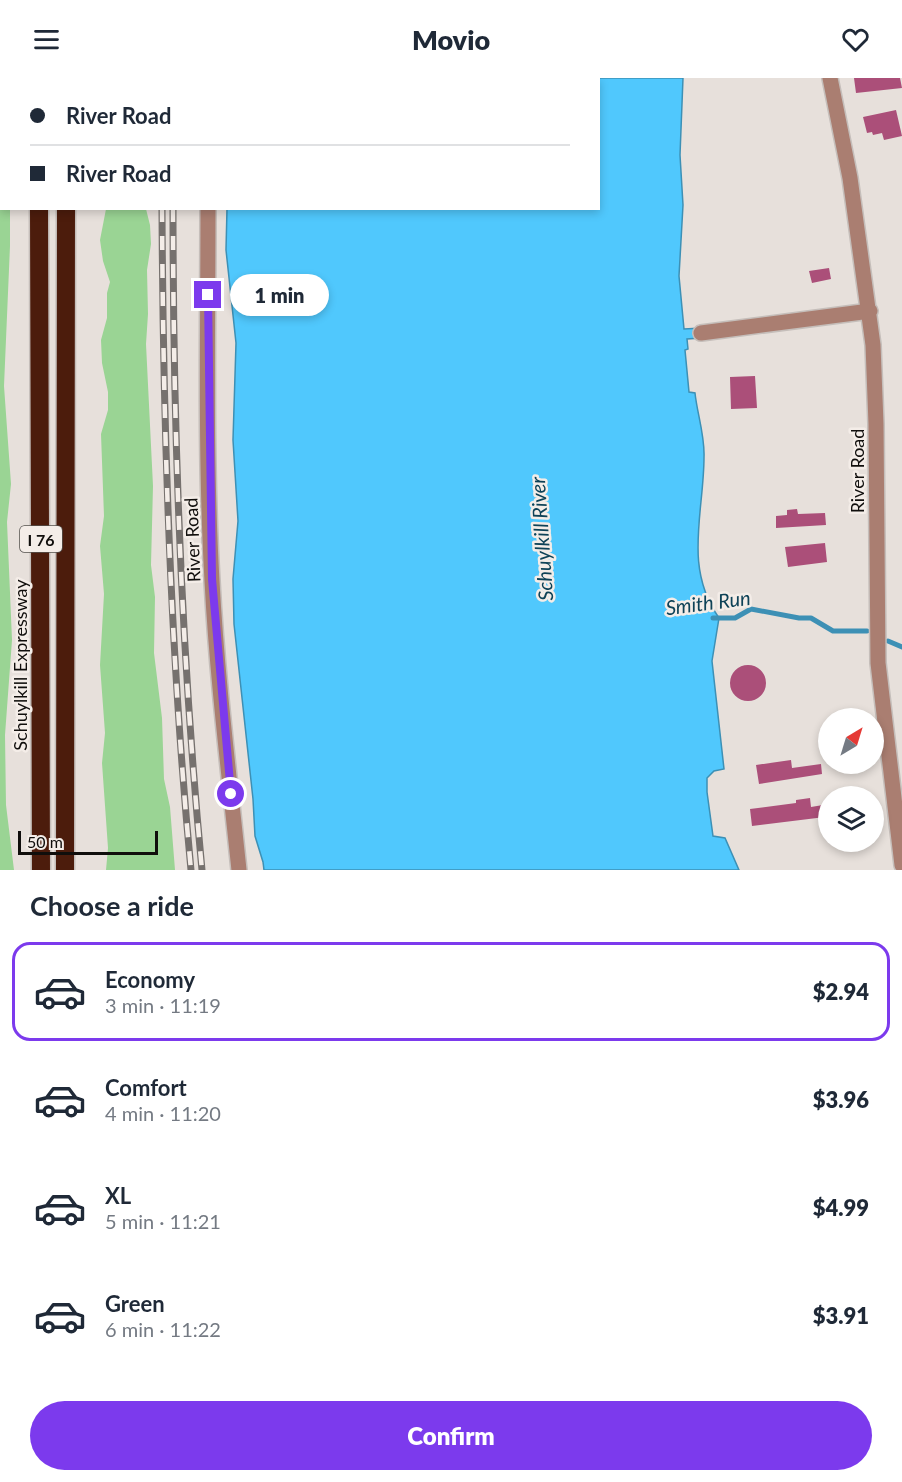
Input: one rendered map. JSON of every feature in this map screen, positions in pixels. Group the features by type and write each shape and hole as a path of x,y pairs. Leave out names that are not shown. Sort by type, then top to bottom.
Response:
{"highway":[{"name":"Schuylkill Expressway","path":"39,210 41,870"},
{"name":"I 76","path":"65,870 66,210"}],"street":[{"name":"River Road","path":"831,78 850,178 870,311 876,424 878,672 902,865"},
{"name":"River Road","path":"208,210 212,579 239,870"},
{"path":"701,333 870,311"}],"green space":[{"path":"0,210 10,210 4,386 11,484 7,522 12,640 5,735 6,805 14,870 0,870"},
{"path":"106,210 146,210 151,244 147,270 146,344 153,486 151,565 155,597 154,653 162,718 164,779 170,807 175,870 106,870 108,848 102,763 105,733 100,665 104,594 100,546 104,516 101,434 108,410 108,392 102,363 101,340 107,318 107,293 110,282 103,261 100,240"}],"water":[{"name":"Schuylkill River","path":"600,78 683,78 680,155 683,205 679,276 684,329 701,328 701,338 687,339 688,349 685,350 689,392 695,393 704,449 698,559 701,579 708,599 719,618 712,661 724,769 714,771 707,778 707,792 713,836 725,838 739,870 264,870 255,836 234,624 233,579 238,521 233,440 236,343 226,250 227,210 600,210"}],"building":[{"path":"854,78 900,78 902,88 856,93"},
{"path":"896,110 902,136 884,140 882,133 873,135 872,132 867,133 863,117"},
{"path":"829,268 831,279 812,283 809,271"},
{"path":"755,376 757,408 731,409 730,377"},
{"path":"797,509 798,514 825,513 826,525 776,528 776,516 787,515 787,510"},
{"path":"825,543 827,562 788,567 785,547"},
{"path":"748,665 761,670 766,683 761,696 748,701 735,696 730,683 735,670"},
{"path":"791,760 792,768 818,764 818,774 822,774 759,784 756,765"},
{"path":"810,798 811,807 818,806 818,818 752,826 750,809 796,803 796,800"}],"waterway":[{"name":"Smith Run","path":"713,618 735,618 751,609 811,618 833,631 867,631"},
{"name":"Smith Run","path":"888,641 902,647"}],"railway":[{"path":"162,210 169,540 178,705 191,870"},
{"path":"173,210 180,540 189,705 202,870"}],"route":[{"path":"208,295 210,539 214,625 231,794"}]}
